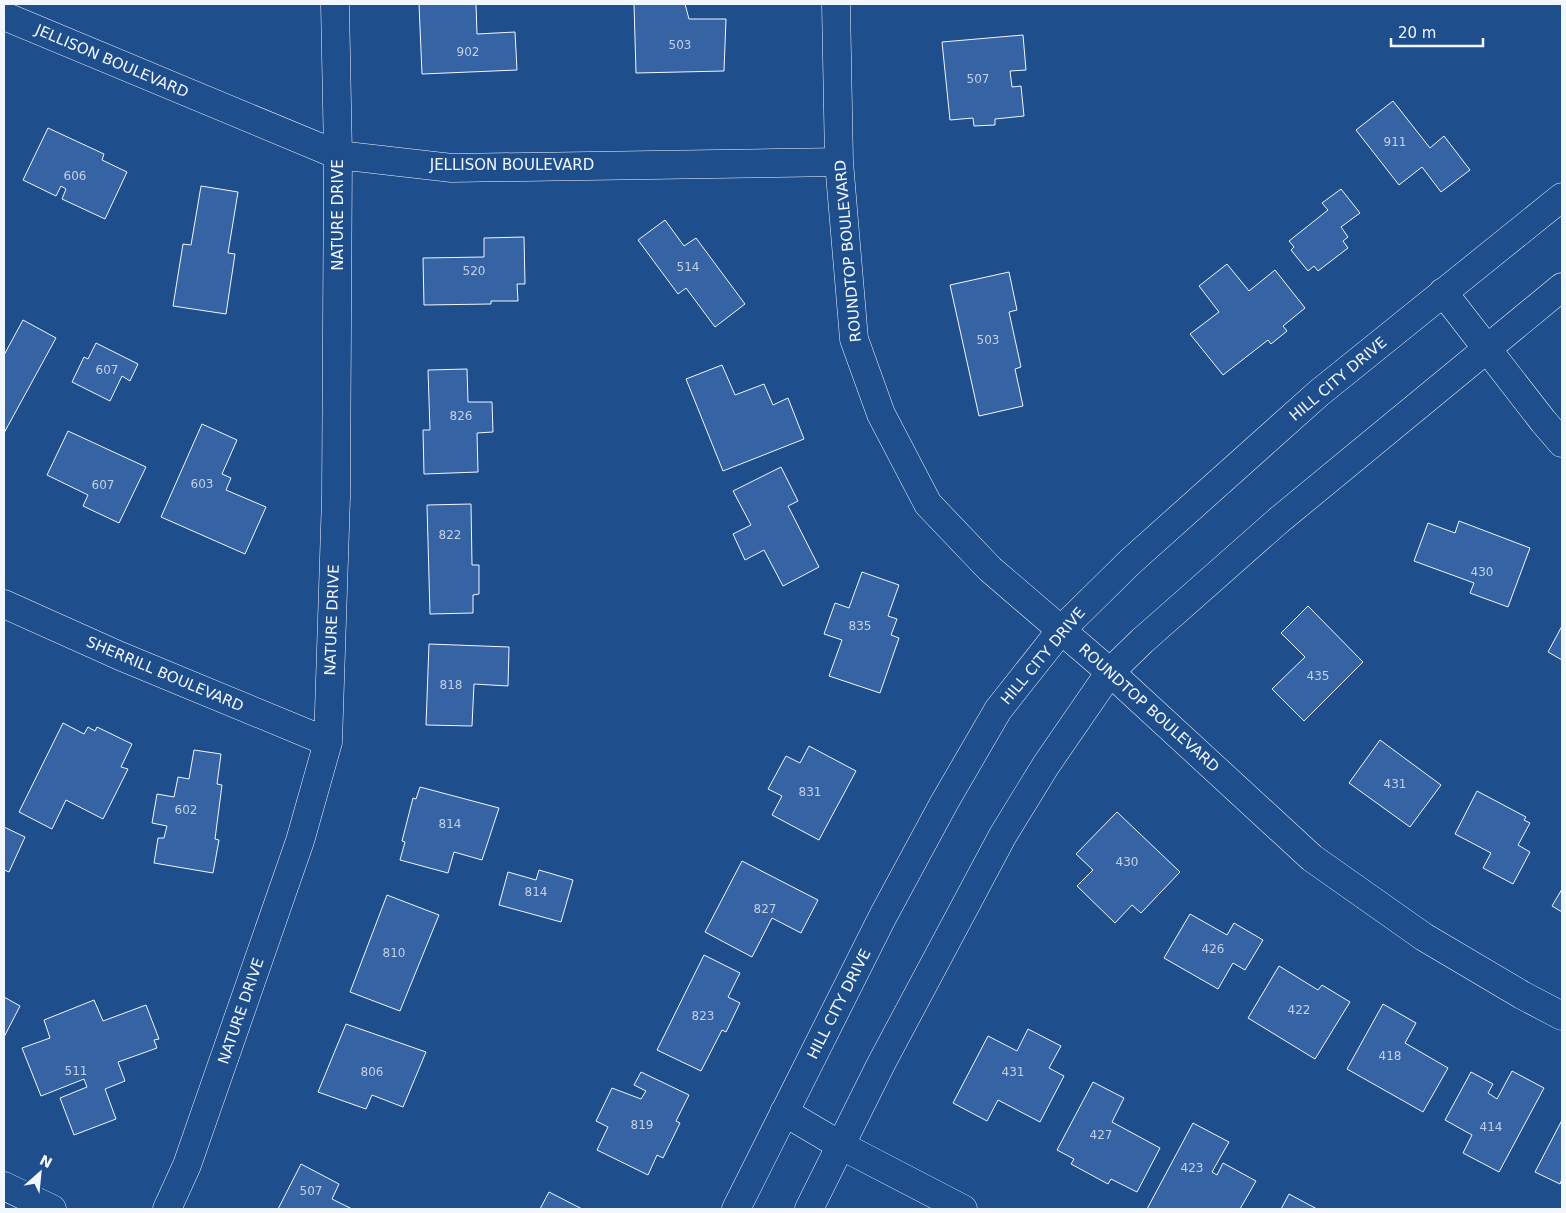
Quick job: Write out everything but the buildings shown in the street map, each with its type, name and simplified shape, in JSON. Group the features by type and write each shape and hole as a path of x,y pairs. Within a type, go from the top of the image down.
{"street":[{"name":"NATURE DRIVE","path":"167,1209 187,1165 297,850 328,742 336,497 338,155 335,4"},
{"name":"ROUNDTOP BOULEVARD","path":"836,4 839,162 854,339 881,414 928,504 990,569 1110,672 1312,858 1424,937 1522,995 1562,1016"},
{"name":"JELLISON BOULEVARD","path":"4,16 338,155 452,168 839,162"},
{"name":"HILL CITY DRIVE","path":"736,1209 884,916 949,794 998,710 1062,629 1130,562 1319,393 1562,197"},
{"path":"809,1209 886,1055 1003,835 1046,765 1110,672 1142,641 1279,520 1562,287"},
{"path":"1443,292 1562,443"},
{"name":"SHERRILL BOULEVARD","path":"4,604 120,656 328,742"},
{"path":"784,1112 840,1145 964,1209"},
{"path":"4,1186 52,1209"}]}
